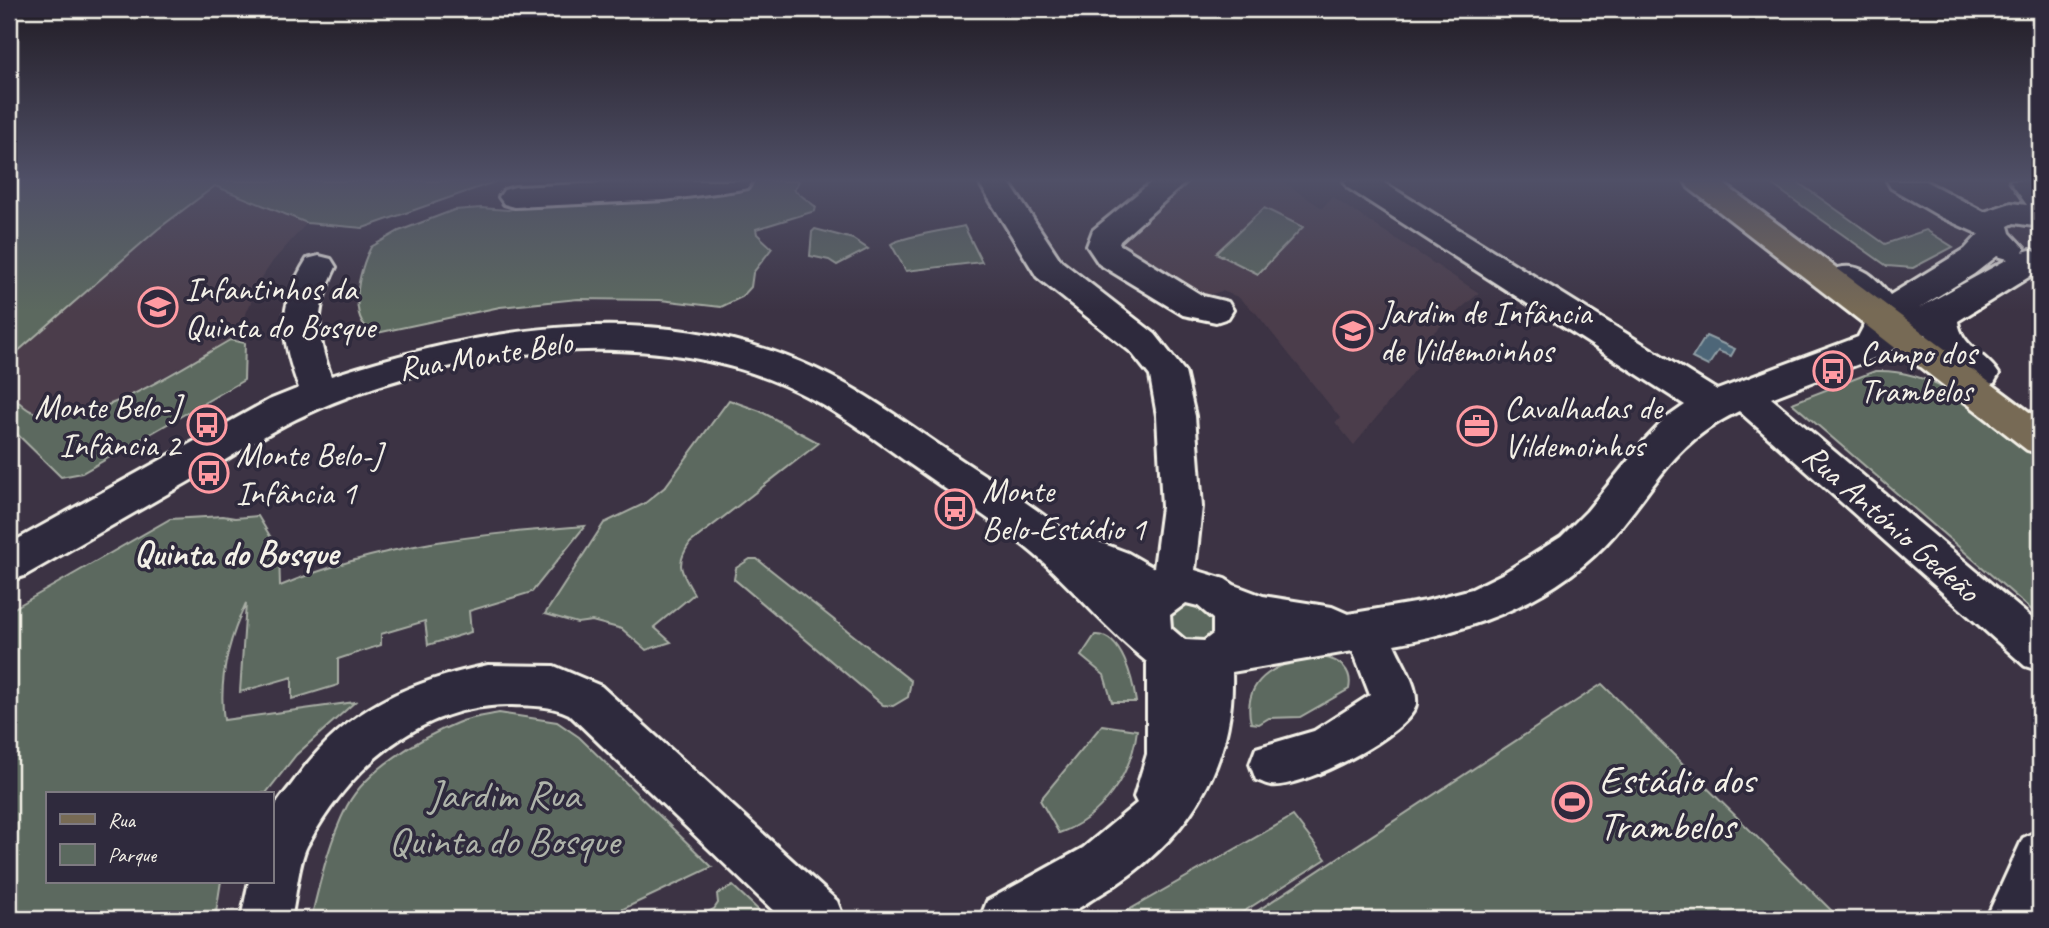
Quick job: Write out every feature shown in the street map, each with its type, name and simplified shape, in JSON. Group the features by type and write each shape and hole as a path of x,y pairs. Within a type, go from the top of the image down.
{"main road":[{"path":"1762,224 1842,280"},
{"path":"1775,224 1842,280"},
{"path":"1973,378 2040,418"},
{"path":"1973,378 2040,440"}],"street":[{"path":"1021,224 1049,268 1143,343 1167,372 1176,416 1182,506 1195,556 1237,623 1236,636 1189,653"},
{"path":"1119,224 1104,237 1103,246 1111,256 1195,307 1216,310"},
{"name":"Rua António Gedeão","path":"1432,224 1729,400 2040,652"},
{"path":"1990,224 1995,226 2002,245 2035,262"},
{"path":"1902,322 1979,256 1995,226"},
{"path":"1189,653 1426,620 1481,605 1517,587 1574,549 1601,522 1628,486 1678,429 1729,400 2035,262"},
{"path":"319,267 306,290 300,315 301,346 319,393"},
{"path":"1842,280 1913,290 1902,322"},
{"path":"1842,280 1860,300 1902,322 1928,359 1973,378"},
{"name":"Rua Monte Belo","path":"9,564 282,410 319,393 390,368 498,346 548,339 653,341 705,348 755,359 835,393 1041,536 1189,653"},
{"path":"1005,919 1111,858 1145,828 1184,786 1203,733 1212,685 1189,653 1148,623 1149,612 1167,591 1182,506"},
{"path":"9,553 79,523"},
{"name":"Rua Monte Belo","path":"1041,536 1113,565 1167,591"},
{"path":"1167,591 1186,585 1262,614 1321,625 1366,629"},
{"path":"1273,764 1325,750 1393,705 1392,691 1366,629"},
{"path":"266,919 283,840 325,777 363,737 411,707 447,694 488,685 515,684 554,686 585,700 819,919"},
{"path":"2011,919 2040,855"}],"shaded area":[{"name":"Infantinhos da Quinta do Bosque","path":"164,224 306,224 273,261 261,279 245,316 244,332 114,404 85,411 43,415 30,411 9,392 9,359"},
{"name":"Jardim de Infância de Vildemoinhos","path":"1136,224 1374,224 1479,293 1413,350 1425,358 1354,445 1335,422 1341,419 1256,313 1238,297 1222,291 1208,295 1198,294 1123,251 1118,243"}],"green space":[{"path":"9,224 164,224 158,229 9,359"},
{"path":"322,224 374,224 363,228"},
{"path":"417,224 771,224 756,229 757,234 772,248 753,273 751,287 742,297 721,307 660,300 578,299 500,307 377,333 367,328 358,308 362,268 371,247"},
{"path":"1247,224 1297,224 1303,227 1258,274 1216,253"},
{"path":"1828,224 1857,224 1885,244 1926,230 1953,247 1913,268 1887,266"},
{"path":"964,226 982,262 906,271 891,244 915,236"},
{"path":"815,229 853,239 868,249 837,265 829,260 810,256 812,232"},
{"path":"230,340 245,343 244,380 82,473 61,477 9,426 9,392 33,412 55,416 80,413 134,394"},
{"path":"1875,371 1899,372 1922,378 1943,388 1984,414 2040,459 2040,617 1792,403"},
{"path":"729,400 760,411 819,443 690,543 681,563 683,574 694,594 654,627 671,642 646,650 622,629 592,621 577,623 545,614 604,523 644,504 665,487"},
{"path":"258,516 279,551 280,586 318,571 393,550 505,533 585,526 532,592 469,611 471,632 428,645 425,621 381,634 381,645 338,659 338,685 292,699 292,677 240,692 246,603 226,660 224,720 355,702 296,755 267,792 46,792 46,883 221,883 215,919 9,919 9,611 170,519"},
{"path":"750,559 757,559 911,681 908,697 893,706 883,705 734,579 736,568"},
{"path":"1185,601 1214,612 1215,634 1205,641 1185,641 1170,628 1171,611"},
{"path":"1095,635 1104,636 1119,650 1129,671 1136,702 1112,702 1104,675 1081,656"},
{"path":"1322,657 1344,667 1349,676 1349,689 1300,717 1269,718 1259,724 1251,723 1249,707 1258,682 1279,667"},
{"name":"Estádio dos Trambelos","path":"1602,684 1840,919 1245,919"},
{"name":"Jardim Rua Quinta do Bosque","path":"499,713 557,722 579,737 712,867 602,919 311,919 335,833 347,806 367,780 411,746 442,729 462,721"},
{"path":"1102,725 1137,730 1129,763 1112,793 1101,806 1074,826 1059,833 1040,800"},
{"path":"1293,816 1326,859 1232,919 1113,919"},
{"path":"733,886 768,919 728,919 726,915 716,919 701,919 700,916 714,909 718,903 717,894"}],"water":[{"path":"1706,336 1735,349 1731,356 1718,351 1708,366 1692,358"}],"place":[{"name":"Infantinhos da Quinta do Bosque","path":"158,307"},
{"name":"Jardim de Infância de Vildemoinhos","path":"1353,331"},
{"name":"Campo dos Trambelos","path":"1833,371"},
{"name":"Monte Belo-J Infância 2","path":"207,425"},
{"name":"Cavalhadas de Vildemoinhos","path":"1477,426"},
{"name":"Monte Belo-J Infância 1","path":"209,473"},
{"name":"Monte Belo-Estádio 1","path":"955,509"},
{"name":"Estádio dos Trambelos","path":"1572,802"}],"district":[{"name":"Quinta do Bosque","path":"236,553"}]}
